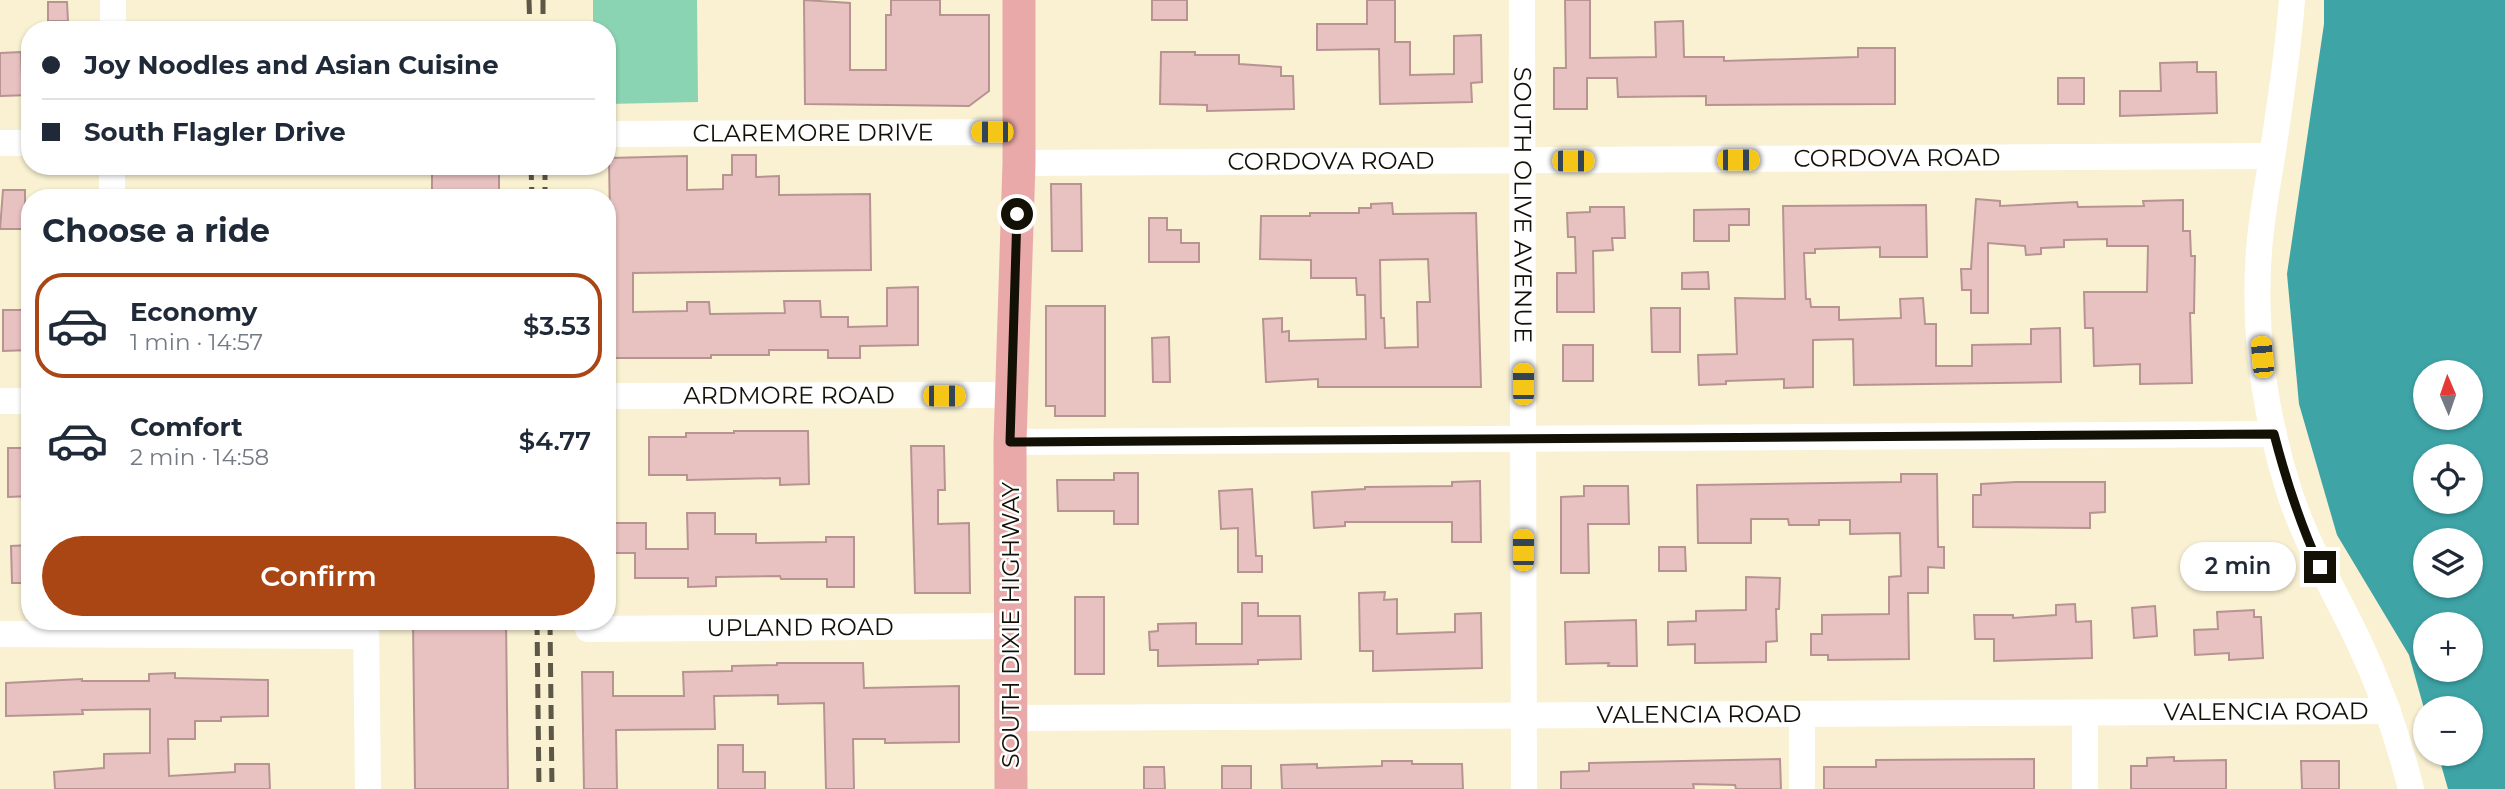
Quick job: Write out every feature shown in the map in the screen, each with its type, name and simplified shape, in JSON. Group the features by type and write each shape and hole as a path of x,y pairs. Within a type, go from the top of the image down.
{"main road":[{"name":"SOUTH DIXIE HIGHWAY","path":"1011,789 1010,442 1019,148 1019,0"}],"street":[{"path":"113,0 113,21"},
{"name":"SOUTH OLIVE AVENUE","path":"1522,0 1524,789"},
{"path":"2292,0 2288,51 2259,254 2258,316 2263,378 2274,434 2289,491 2303,530 2357,639 2388,711 2411,789"},
{"name":"CLAREMORE DRIVE","path":"616,134 1019,148"},
{"path":"0,143 21,143"},
{"name":"CORDOVA ROAD","path":"1019,148 1522,161 2272,156"},
{"name":"ARDMORE ROAD","path":"616,396 1012,395"},
{"path":"0,401 21,401"},
{"path":"1010,442 2274,434"},
{"name":"UPLAND ROAD","path":"616,629 1012,626"},
{"path":"0,634 313,635 320,630"},
{"path":"362,630 368,789"},
{"name":"VALENCIA ROAD","path":"1011,718 2388,711"},
{"path":"2085,713 2085,789"},
{"path":"1802,715 1802,789"}],"green space":[{"path":"593,0 697,0 698,102 616,104 616,21 593,21"}],"water":[{"path":"2324,0 2505,0 2505,789 2448,789 2441,766 2483,766 2483,696 2421,696 2417,682 2483,682 2483,612 2413,612 2413,669 2409,655 2337,535 2299,404 2287,274 2324,24"}],"building":[{"path":"804,0 850,3 850,70 886,70 886,15 891,15 891,0 940,0 940,15 989,15 989,91 969,106 805,104"},
{"path":"1152,0 1187,0 1187,20 1152,20"},
{"path":"1367,0 1395,0 1395,42 1410,42 1410,75 1454,74 1454,36 1481,35 1482,82 1471,83 1472,102 1380,104 1379,49 1317,50 1317,24 1367,24"},
{"path":"1565,0 1590,0 1590,58 1656,57 1655,22 1683,21 1684,57 1724,57 1724,61 1858,57 1858,48 1895,48 1895,104 1706,105 1706,96 1618,97 1617,78 1587,78 1587,109 1554,109 1554,68 1566,68"},
{"path":"48,2 67,2 68,21 48,21"},
{"path":"21,52 21,95 0,96 0,53"},
{"path":"1161,52 1239,55 1239,64 1281,67 1281,76 1293,76 1294,109 1207,111 1207,105 1160,104"},
{"path":"2197,62 2197,72 2216,72 2217,113 2120,116 2120,91 2161,91 2160,63"},
{"path":"2058,78 2084,78 2084,104 2058,104"},
{"path":"732,155 756,155 756,177 779,176 779,195 870,194 871,270 633,273 633,312 687,311 687,302 709,302 710,314 785,313 784,301 820,301 821,317 848,317 848,327 887,326 887,288 918,287 918,345 860,346 860,358 828,358 828,350 769,350 769,355 616,358 616,189 609,189 609,175 616,175 616,158 687,156 687,190 723,189 723,175 732,175"},
{"path":"432,175 499,175 499,189 432,189"},
{"path":"1051,184 1081,184 1082,251 1052,251"},
{"path":"3,190 21,190 21,229 0,229"},
{"path":"1976,199 2000,201 2000,206 2077,202 2078,207 2144,206 2143,201 2183,200 2183,231 2190,231 2191,256 2195,256 2194,313 2190,313 2192,383 2140,384 2140,364 2094,366 2093,328 2085,328 2084,292 2147,292 2148,246 2107,246 2107,239 2064,240 2064,247 2041,248 2041,254 2026,255 2025,246 1988,243 1988,313 1971,313 1971,290 1962,290 1961,269 1971,269"},
{"path":"1392,203 1393,214 1476,213 1481,387 1318,387 1318,379 1266,382 1263,319 1282,318 1282,332 1289,331 1289,341 1366,339 1365,295 1357,295 1356,278 1311,278 1311,260 1260,259 1261,216 1359,213 1359,208 1371,208 1371,204","holes":["1428,259 1430,302 1417,302 1418,347 1385,348 1384,318 1381,318 1380,260"]},
{"path":"1926,205 1927,257 1880,257 1880,247 1815,249 1815,253 1804,253 1806,299 1810,299 1811,307 1839,307 1839,320 1901,318 1900,299 1923,298 1925,324 1936,324 1936,366 1972,366 1972,345 2031,344 2031,329 2060,328 2061,382 1854,385 1853,339 1813,340 1813,387 1784,388 1784,379 1699,385 1698,355 1737,354 1735,298 1785,299 1783,206"},
{"path":"1590,207 1624,207 1625,238 1612,238 1613,250 1593,251 1594,312 1557,312 1557,273 1576,273 1575,237 1568,237 1567,213 1590,212"},
{"path":"1749,209 1749,225 1729,225 1729,241 1694,241 1694,210"},
{"path":"1149,218 1167,218 1167,230 1181,230 1181,243 1199,243 1199,262 1149,262"},
{"path":"1708,272 1709,289 1682,289 1682,273"},
{"path":"1046,306 1105,306 1105,416 1055,416 1055,406 1046,406"},
{"path":"1651,308 1680,308 1680,352 1652,352"},
{"path":"3,310 21,310 21,350 3,351"},
{"path":"1169,337 1170,382 1153,382 1152,338"},
{"path":"1563,345 1593,345 1593,381 1563,381"},
{"path":"808,431 809,484 780,485 780,478 687,480 687,475 649,475 649,437 686,437 686,433"},
{"path":"911,446 944,446 945,490 938,490 938,524 969,523 970,593 915,593"},
{"path":"8,448 21,448 21,496 8,497"},
{"path":"1114,473 1138,473 1138,524 1114,524 1114,511 1058,511 1057,480 1114,480"},
{"path":"1901,474 1937,474 1938,547 1944,547 1944,568 1928,567 1928,593 1908,593 1909,659 1828,660 1828,655 1811,655 1811,634 1822,634 1822,615 1889,614 1889,577 1901,576 1900,533 1850,534 1850,520 1819,520 1819,525 1789,525 1788,519 1751,519 1751,543 1698,543 1697,485 1901,482"},
{"path":"1480,481 1481,542 1452,542 1452,522 1345,522 1345,526 1314,528 1312,492 1365,487 1452,486 1452,482"},
{"path":"2105,482 2105,512 2090,513 2090,528 1973,527 1973,495 1981,495 1981,484"},
{"path":"1584,486 1628,486 1629,524 1588,524 1589,573 1561,573 1561,497 1584,496"},
{"path":"1252,489 1256,556 1262,556 1262,572 1238,572 1238,528 1221,529 1219,491"},
{"path":"687,513 715,513 715,534 756,534 756,543 826,542 826,537 854,537 854,587 827,587 827,579 781,579 780,576 716,577 716,586 688,587 688,578 635,578 635,553 616,553 616,523 646,523 646,549 688,549"},
{"path":"21,545 21,583 12,583 11,546"},
{"path":"1659,547 1685,547 1686,571 1659,571"},
{"path":"1746,577 1780,578 1779,609 1776,609 1777,641 1766,642 1766,662 1695,663 1695,644 1668,645 1668,622 1696,621 1696,611 1746,610"},
{"path":"1385,592 1384,600 1397,599 1397,634 1455,632 1455,614 1481,613 1482,668 1373,671 1373,651 1360,651 1359,593"},
{"path":"1075,597 1104,597 1104,674 1075,674"},
{"path":"1242,603 1258,603 1258,616 1300,616 1301,659 1258,660 1258,664 1158,666 1158,650 1150,650 1149,632 1158,631 1158,624 1196,623 1196,644 1242,644"},
{"path":"2075,604 2076,622 2091,621 2092,658 1994,661 1994,639 1975,639 1974,615 2013,615 2013,618 2056,615 2056,605"},
{"path":"2155,606 2157,636 2134,638 2132,608"},
{"path":"2254,610 2254,617 2261,617 2263,658 2229,660 2229,653 2195,655 2194,630 2218,629 2217,612"},
{"path":"1636,620 1637,666 1608,666 1609,663 1566,664 1565,622"},
{"path":"413,630 506,630 508,789 415,789"},
{"path":"863,663 864,688 959,686 959,742 885,743 885,739 853,739 854,789 826,789 824,703 778,704 778,695 714,696 715,729 616,730 617,789 584,789 582,672 613,672 613,696 684,696 683,672 732,671 732,666"},
{"path":"175,673 175,678 268,680 268,716 221,717 221,721 195,721 195,739 168,739 169,776 235,772 235,764 269,764 270,789 55,789 54,772 104,768 104,754 150,753 150,709 82,710 83,714 6,716 6,683 82,679 149,681 149,674"},
{"path":"718,745 743,745 743,772 765,772 765,789 718,789"},
{"path":"2174,757 2174,761 2226,760 2226,789 2131,789 2131,766 2147,766 2147,758"},
{"path":"1780,759 1781,789 1736,789 1735,785 1693,784 1694,789 1561,789 1561,772 1589,771 1589,763"},
{"path":"2034,759 2034,789 1824,789 1824,767 1876,767 1876,760"},
{"path":"1382,761 1462,764 1463,789 1282,789 1281,765 1317,764 1317,768 1382,766"},
{"path":"2301,761 2339,761 2339,789 2302,789"},
{"path":"1222,766 1251,766 1251,789 1222,789"},
{"path":"1144,767 1164,767 1165,789 1144,789"}],"railway":[{"path":"529,0 530,21"},
{"path":"543,0 543,21"},
{"path":"531,175 532,189"},
{"path":"545,175 545,189"},
{"path":"537,630 539,789"},
{"path":"550,630 552,789"}],"route":[{"path":"1017,214 1010,442 2274,434 2289,491 2320,567"}]}
